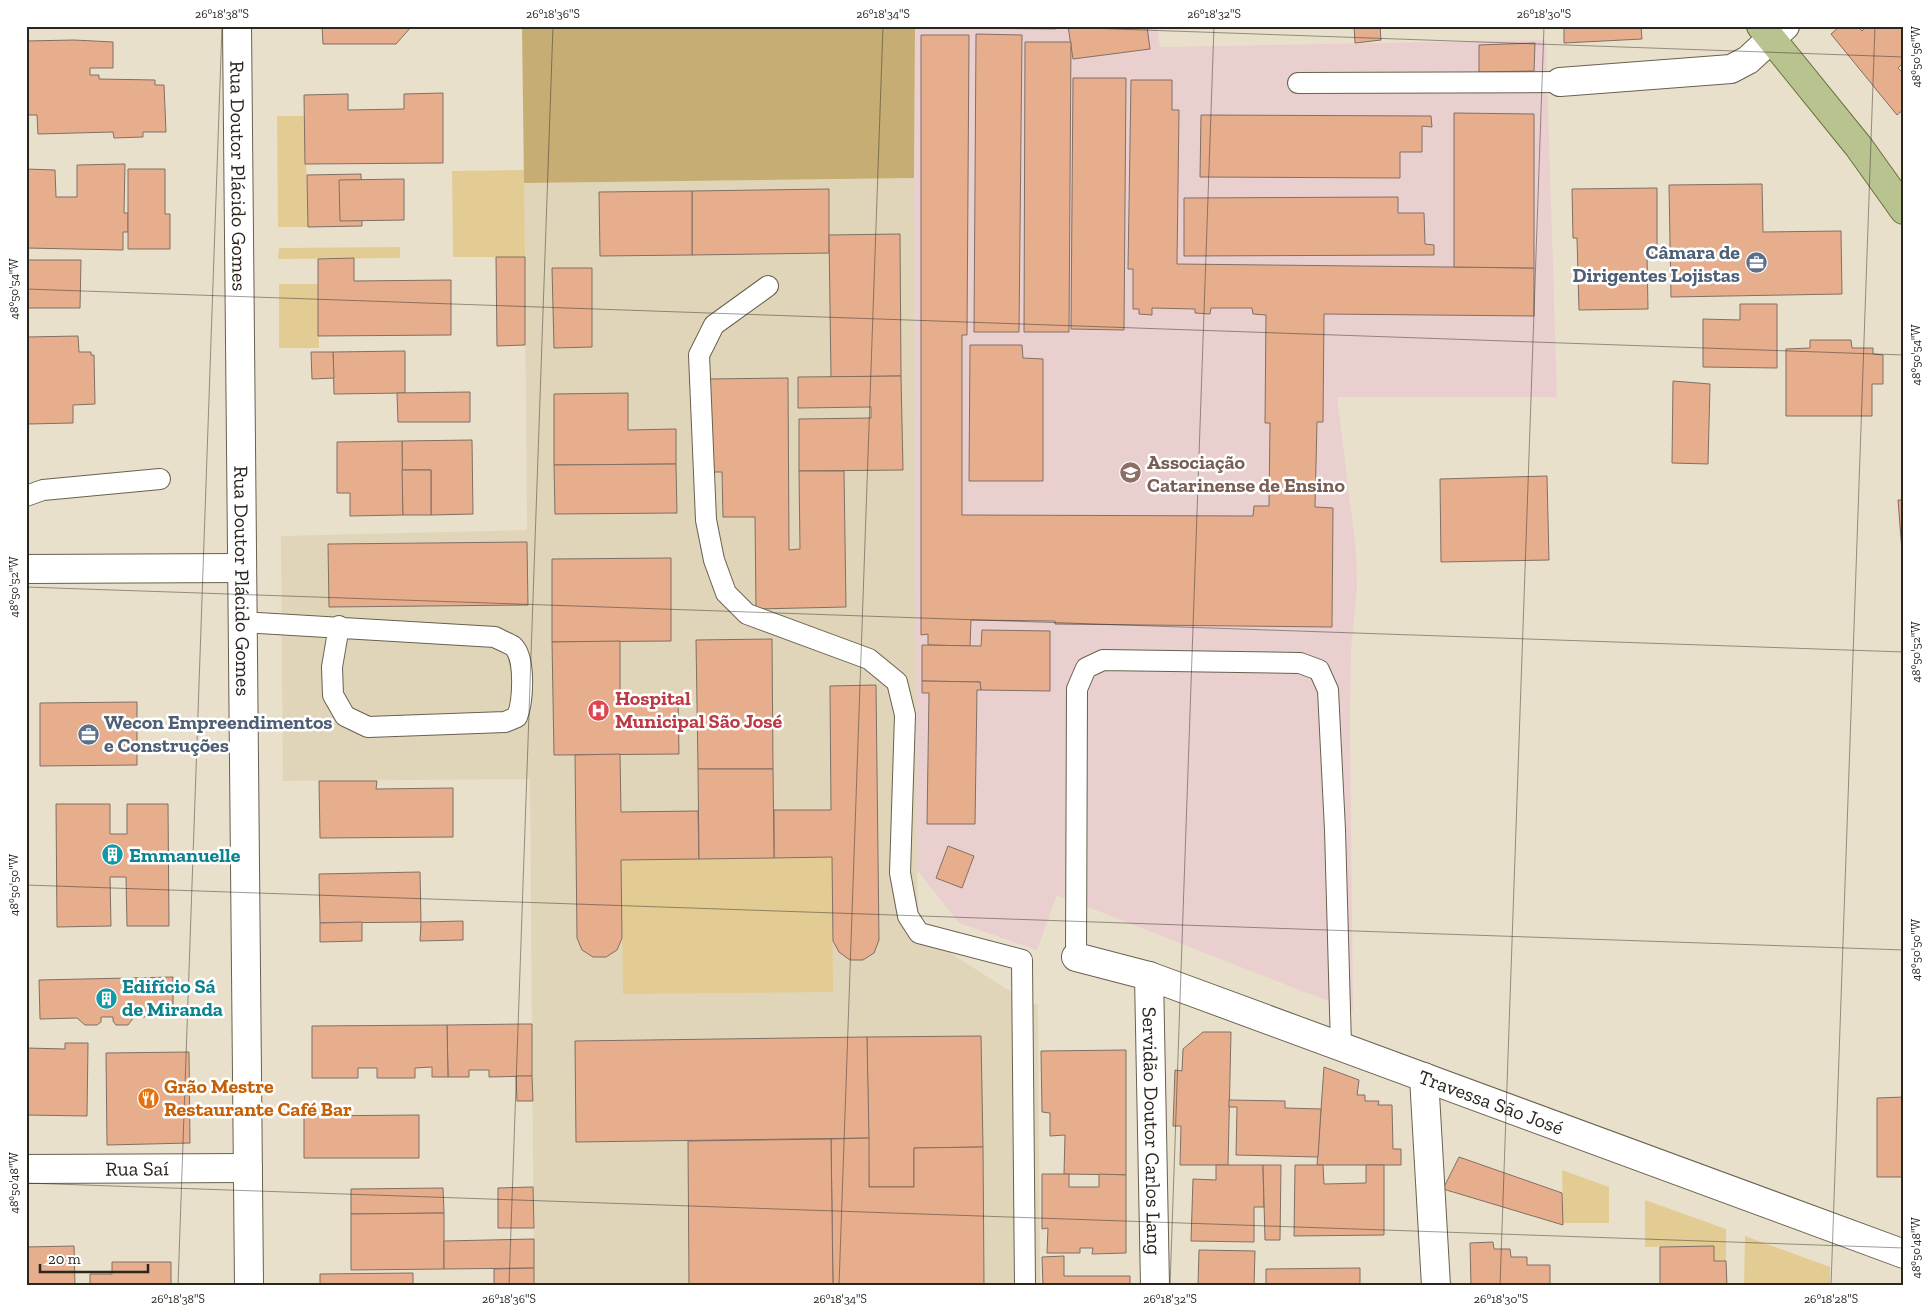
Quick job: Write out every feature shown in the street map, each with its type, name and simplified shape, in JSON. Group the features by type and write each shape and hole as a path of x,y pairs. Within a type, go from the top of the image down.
{"main road":[{"path":"1772,30 1904,210"}],"street":[{"name":"Rua Doutor Plácido Gomes","path":"237,26 249,1286"},
{"path":"1560,82 1731,69 1748,60 1772,30"},
{"path":"26,569 242,568"},
{"name":"Travessa São José","path":"1076,957 1149,976 1904,1254"},
{"name":"Servidão Doutor Carlos Lang","path":"1149,976 1155,1286"},
{"path":"1424,1077 1436,1286"},
{"name":"Rua Saí","path":"26,1169 248,1168"}],"lane":[{"path":"1298,83 1560,82"},
{"path":"768,286 714,324 698,355 706,510 714,560 726,593 747,614 869,659 896,682 905,715 900,873 908,916 919,933 1022,960 1025,1286"},
{"path":"26,496 43,490 160,479"},
{"path":"242,622 339,626 495,638 513,647 521,660 522,705 517,716 505,722 368,727 345,716 333,695 332,667 339,626"},
{"path":"1076,957 1077,689 1086,668 1103,660 1300,663 1319,670 1328,690 1336,839 1341,1046"}],"shaded area":[{"path":"522,26 1055,26 1056,30 915,27 914,178 524,183"},
{"name":"Associação Catarinense de Ensino","path":"1055,26 1157,26 1160,47 1546,40 1557,397 1337,397 1356,550 1357,587 1351,651 1350,721 1353,1011 1057,895 1037,950 959,923 917,870 915,27 1055,30"},
{"path":"277,116 305,116 308,227 278,227"},
{"path":"524,170 525,257 453,257 452,171"},
{"name":"Hospital Municipal São José","path":"914,178 917,870 919,933 1024,1000 1038,1005 1040,1286 534,1286 530,779 283,781 281,536 527,530 524,183"},
{"path":"400,247 400,258 278,259 279,248"},
{"path":"279,284 318,284 319,348 279,348"},
{"path":"832,857 833,992 623,994 621,860"},
{"path":"1562,1170 1609,1187 1609,1223 1563,1223"},
{"path":"1645,1200 1726,1229 1726,1261 1714,1261 1714,1246 1645,1247"},
{"path":"1745,1236 1830,1267 1830,1286 1744,1286"}],"building":[{"path":"322,26 412,26 396,44 323,44"},
{"path":"1068,26 1147,26 1150,49 1073,59"},
{"path":"1354,26 1380,26 1381,40 1355,43"},
{"path":"1564,26 1641,26 1642,39 1564,43"},
{"path":"1840,26 1858,26 1862,31 1867,26 1904,26 1904,62 1898,68 1904,74 1904,109 1897,115 1831,34"},
{"path":"976,34 1022,35 1019,332 974,332"},
{"path":"921,35 969,35 967,335 962,335 962,515 1253,516 1254,506 1269,506 1270,423 1265,423 1266,315 1253,314 1252,308 1211,308 1210,314 1195,313 1195,309 1152,308 1152,315 1139,314 1139,309 1133,309 1133,269 1128,269 1131,80 1172,80 1172,110 1179,110 1177,264 1534,268 1534,316 1324,314 1323,422 1317,422 1315,507 1333,508 1332,627 1055,624 1055,621 971,620 970,646 928,645 928,634 921,635"},
{"path":"74,40 113,42 113,68 90,68 90,75 99,75 99,79 155,80 155,85 164,85 166,132 143,132 143,137 114,138 113,132 38,134 37,115 26,115 26,41"},
{"path":"1025,42 1071,42 1069,332 1024,332"},
{"path":"1535,43 1534,71 1479,72 1479,45"},
{"path":"1073,78 1126,78 1124,330 1071,329"},
{"path":"443,93 443,163 305,164 304,95 348,94 348,110 404,109 404,94"},
{"path":"1454,113 1534,114 1534,268 1454,267"},
{"path":"1201,115 1431,116 1432,127 1422,126 1422,152 1400,152 1400,178 1200,177"},
{"path":"125,164 124,213 128,213 128,232 123,232 123,250 26,248 26,169 55,170 56,197 77,197 77,165"},
{"path":"128,169 165,169 165,214 170,214 170,249 128,249"},
{"path":"361,174 362,226 308,227 307,175"},
{"path":"404,179 404,220 340,221 339,180"},
{"name":"Câmara de Dirigentes Lojistas","path":"1762,184 1763,232 1841,231 1842,294 1671,297 1669,185"},
{"path":"1657,188 1657,253 1647,254 1648,309 1579,310 1577,238 1573,238 1572,189"},
{"path":"829,189 829,253 692,255 692,191"},
{"path":"692,191 692,255 600,256 599,192"},
{"path":"1398,197 1398,213 1424,213 1425,244 1434,245 1434,255 1184,256 1184,198"},
{"path":"900,234 901,376 831,377 829,235"},
{"path":"496,257 525,257 525,345 497,346"},
{"path":"354,258 354,281 451,280 451,335 318,336 318,259"},
{"path":"26,260 81,260 80,308 26,308"},
{"path":"552,268 592,268 592,347 554,348"},
{"path":"1740,304 1777,304 1777,368 1703,367 1703,319 1740,320"},
{"path":"78,336 79,352 91,352 91,355 94,355 95,404 73,405 73,423 28,424 27,337"},
{"path":"1810,340 1851,340 1852,348 1873,348 1873,354 1883,355 1883,384 1872,384 1872,416 1786,416 1786,349 1810,348"},
{"path":"970,345 1022,345 1023,358 1043,359 1043,481 969,481"},
{"path":"405,351 405,393 334,394 333,352"},
{"path":"311,352 333,352 334,378 312,379"},
{"path":"901,376 903,470 799,471 799,419 871,418 871,407 798,408 798,377"},
{"path":"788,378 789,550 800,549 799,471 844,471 846,607 756,609 755,517 723,517 722,472 709,472 708,379"},
{"path":"1673,381 1710,384 1708,464 1672,463"},
{"path":"470,392 470,422 398,422 397,393"},
{"path":"628,393 628,430 676,429 676,464 554,465 554,394"},
{"path":"472,440 473,514 431,515 431,470 402,470 402,441"},
{"path":"402,441 403,515 350,516 350,493 337,493 337,442"},
{"path":"676,464 677,513 555,514 554,465"},
{"path":"402,470 431,470 431,515 403,515"},
{"path":"1547,476 1549,560 1441,562 1440,479"},
{"path":"1898,500 1904,500 1904,551 1902,551"},
{"path":"527,542 528,605 329,607 328,544"},
{"path":"671,558 671,641 552,642 552,559"},
{"path":"982,630 1050,631 1050,691 981,690 980,682 922,681 922,645 981,646"},
{"path":"772,639 773,769 698,769 696,640"},
{"path":"620,641 620,698 678,697 679,754 554,755 552,642"},
{"path":"922,681 980,682 981,690 977,690 975,824 927,824 929,693 922,693"},
{"path":"876,685 879,940 874,953 863,960 850,960 839,952 833,941 832,857 774,858 774,810 831,810 830,686"},
{"name":"Wecon Empreendimentos e Construções","path":"137,702 137,765 40,766 40,703"},
{"path":"620,754 621,812 698,811 699,859 621,860 622,938 617,950 606,957 593,957 582,950 577,938 575,755"},
{"path":"698,769 773,769 774,858 699,859"},
{"path":"319,781 377,781 376,789 453,788 453,837 320,838"},
{"name":"Emmanuelle","path":"56,804 110,804 110,834 127,834 127,804 168,804 169,926 127,926 126,877 110,877 111,926 57,927"},
{"path":"948,846 974,856 962,888 936,878"},
{"path":"420,872 421,922 320,923 319,874"},
{"path":"463,921 463,940 420,941 421,922"},
{"path":"362,922 362,941 320,942 320,923"},
{"name":"Edifício Sá de Miranda","path":"173,977 173,1017 134,1017 128,1025 116,1025 113,1017 101,1017 101,1022 97,1025 85,1025 77,1018 40,1019 39,980"},
{"path":"532,1024 532,1076 489,1077 489,1070 469,1070 469,1077 448,1077 447,1025"},
{"path":"447,1025 448,1077 432,1077 432,1067 415,1068 415,1078 377,1078 377,1068 358,1068 358,1078 312,1078 312,1026"},
{"path":"1203,1032 1231,1032 1228,1165 1180,1165 1181,1126 1173,1126 1175,1070 1182,1071 1183,1049"},
{"path":"981,1036 983,1147 914,1148 914,1187 869,1187 867,1037"},
{"path":"867,1037 869,1138 576,1142 575,1041"},
{"path":"65,1043 88,1043 87,1116 26,1115 26,1048 65,1049"},
{"path":"1126,1050 1126,1175 1064,1174 1065,1135 1050,1136 1050,1113 1042,1112 1041,1051"},
{"name":"Grão Mestre Restaurante Café Bar","path":"189,1052 190,1143 107,1145 106,1053"},
{"path":"1324,1067 1359,1080 1357,1095 1365,1095 1365,1101 1379,1101 1378,1105 1392,1105 1393,1149 1401,1149 1401,1165 1317,1165"},
{"path":"516,1076 532,1076 533,1101 517,1101"},
{"path":"1904,1097 1904,1177 1877,1177 1877,1098"},
{"path":"1229,1100 1285,1101 1285,1108 1321,1109 1318,1157 1236,1155 1237,1107 1229,1107"},
{"path":"419,1115 419,1158 304,1158 304,1116"},
{"path":"869,1138 869,1187 914,1187 914,1148 983,1147 984,1286 833,1286 831,1139"},
{"path":"831,1139 833,1286 689,1286 688,1141"},
{"path":"1459,1157 1562,1193 1563,1225 1443,1189"},
{"path":"1216,1165 1263,1165 1264,1207 1254,1207 1254,1242 1191,1241 1193,1179 1216,1180"},
{"path":"1263,1165 1281,1165 1280,1240 1265,1240"},
{"path":"1295,1165 1323,1165 1324,1184 1366,1183 1366,1165 1384,1165 1384,1235 1294,1236"},
{"path":"1042,1174 1069,1174 1069,1187 1099,1187 1099,1174 1126,1175 1126,1253 1092,1254 1093,1248 1080,1248 1080,1253 1047,1253 1048,1228 1042,1229"},
{"path":"533,1187 534,1228 498,1228 498,1188"},
{"path":"443,1188 444,1213 351,1214 351,1189"},
{"path":"444,1213 444,1269 351,1270 351,1214"},
{"path":"534,1239 534,1268 444,1269 444,1241"},
{"path":"1493,1242 1494,1249 1510,1249 1511,1257 1527,1257 1527,1265 1550,1265 1550,1286 1471,1286 1470,1243"},
{"path":"74,1246 75,1286 26,1286 26,1247"},
{"path":"1714,1246 1714,1261 1726,1261 1727,1286 1660,1286 1660,1247"},
{"path":"1199,1250 1255,1251 1254,1286 1198,1286"},
{"path":"1064,1256 1064,1276 1130,1276 1130,1286 1043,1286 1042,1257"},
{"path":"112,1262 171,1262 171,1286 90,1286 90,1274 112,1274"},
{"path":"534,1268 534,1286 494,1286 494,1269"},
{"path":"1360,1268 1360,1286 1266,1286 1266,1269"},
{"path":"413,1273 413,1286 320,1286 320,1274"}],"place":[{"name":"Câmara de Dirigentes Lojistas","path":"1756,263"},
{"name":"Associação Catarinense de Ensino","path":"1131,473"},
{"name":"Hospital Municipal São José","path":"599,710"},
{"name":"Wecon Empreendimentos e Construções","path":"88,734"},
{"name":"Emmanuelle","path":"113,855"},
{"name":"Edifício Sá de Miranda","path":"106,998"},
{"name":"Grão Mestre Restaurante Café Bar","path":"148,1098"}]}
